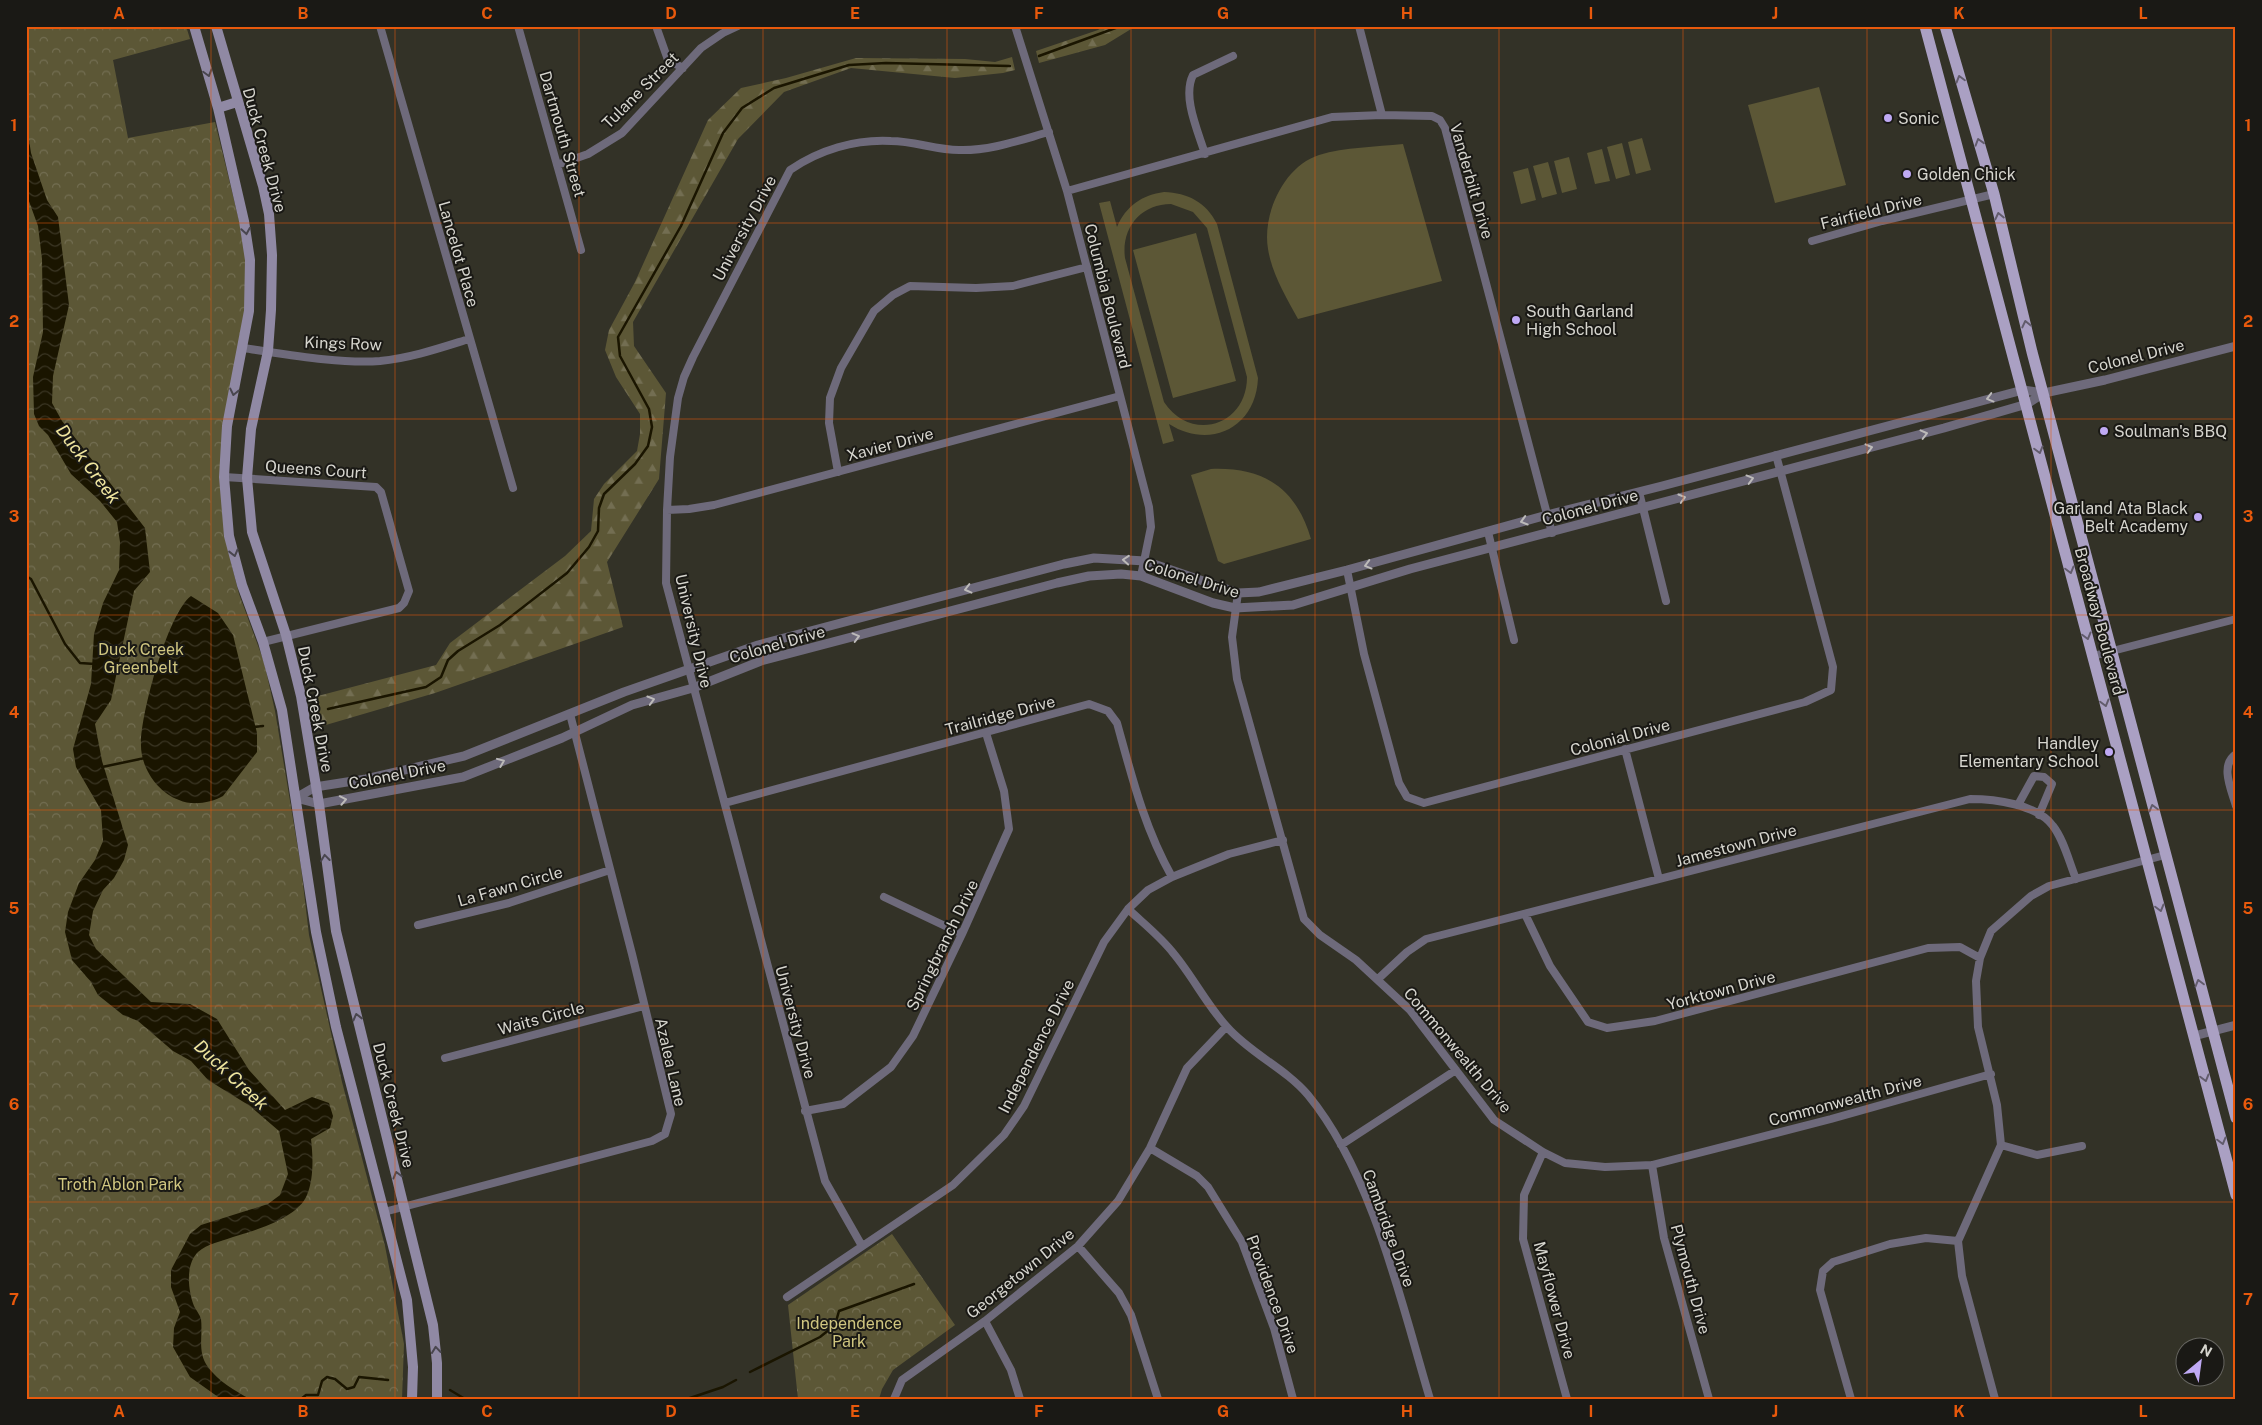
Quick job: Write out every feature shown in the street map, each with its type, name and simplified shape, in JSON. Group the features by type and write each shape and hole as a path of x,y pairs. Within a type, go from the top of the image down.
{"main road":[{"name":"Duck Creek Drive","path":"194,26 218,108 244,221 250,260 249,311 227,426 224,477 229,536 242,585 263,642 282,710 316,932 332,1008 407,1300 413,1367 412,1399"},
{"name":"Duck Creek Drive","path":"216,26 263,186 269,214 272,255 268,351 251,429 247,478 252,532 286,635 301,696 319,804 336,931 434,1325 437,1399"},
{"name":"Broadway Boulevard","path":"1925,26 2194,1036 2231,1160 2236,1194"},
{"name":"Broadway Boulevard","path":"1945,26 1994,194 2077,520 2236,1118"},
{"path":"1934,59 1953,55"},
{"path":"218,108 237,102"},
{"path":"1994,282 2014,277"},
{"path":"2058,524 2077,520"}],"street":[{"name":"Lancelot Place","path":"380,26 513,488"},
{"name":"Dartmouth Street","path":"518,26 581,250"},
{"path":"656,26 668,60 683,68"},
{"name":"Tulane Street","path":"557,165 588,154 622,133 701,48 723,33 738,26"},
{"name":"Columbia Boulevard","path":"1015,26 1067,191 1150,507 1151,527 1141,576"},
{"path":"1359,26 1382,115"},
{"path":"1204,154 1190,100 1188,84 1193,74 1234,56"},
{"name":"Vanderbilt Drive","path":"1067,191 1332,118 1382,115 1432,116 1440,120 1445,128 1552,533"},
{"name":"University Drive","path":"862,1246 825,1181 666,583 666,510 677,408 684,378 693,357 790,170 804,160 836,147 892,141 958,150 983,150 1049,132"},
{"name":"Fairfield Drive","path":"1812,240 1994,194"},
{"path":"838,472 829,423 830,398 841,368 874,311 893,294 910,286 976,288 1013,286 1087,267"},
{"name":"Kings Row","path":"243,348 350,360 380,361 415,356 469,339"},
{"name":"Colonel Drive","path":"296,798 316,787 433,765 464,756 688,669 797,633 1064,564 1094,558 1145,561 1238,593 1258,592 2023,390 2044,393 2105,380 2236,346"},
{"name":"Colonel Drive","path":"296,798 319,804 463,777 575,732 632,705 693,688 762,661 1057,583 1089,576 1121,574 1141,576 1213,603 1235,608 1292,605 1351,589 1410,569 1643,509 2027,404 2044,393"},
{"name":"Xavier Drive","path":"666,510 714,505 1120,396"},
{"name":"Colonial Drive","path":"1347,570 1372,681 1399,783 1408,797 1424,803 1804,702 1831,690 1833,681 1831,659 1776,455"},
{"name":"Queens Court","path":"224,477 376,487 381,492 409,591 400,608 263,642"},
{"path":"1639,492 1666,601"},
{"path":"1488,532 1514,640"},
{"name":"Commonwealth Drive","path":"1238,593 1232,637 1237,679 1304,919 1320,935 1356,960 1410,1010 1494,1120 1543,1152 1565,1163 1605,1167 1652,1165 1831,1119 1991,1074"},
{"path":"2093,656 2236,619"},
{"name":"Trailridge Drive","path":"725,803 1089,704 1108,711 1117,723 1144,818 1155,848 1172,877"},
{"name":"Azalea Lane","path":"384,1212 652,1141 665,1134 671,1114 570,714"},
{"name":"Springbranch Drive","path":"805,1111 843,1104 891,1067 913,1036 962,934 1009,829 1004,791 986,733"},
{"path":"1625,749 1659,879"},
{"path":"2236,754 2230,758 2227,765 2236,806"},
{"path":"2018,805 2034,776 2044,777 2052,784 2039,815"},
{"name":"Jamestown Drive","path":"1378,979 1407,952 1426,939 1970,799 1996,799 2018,805 2039,815 2052,825 2076,879"},
{"name":"Independence Drive","path":"787,1297 953,1185 1004,1135 1024,1106 1104,942 1128,909 1148,890 1172,877 1229,854 1283,840"},
{"path":"1995,1399 1962,1276 1958,1241 2001,1145 1998,1105 1978,1026 1976,981 1980,958 1991,931 2031,896 2050,886 2166,855"},
{"name":"La Fawn Circle","path":"418,925 509,902 610,870"},
{"path":"884,897 962,934"},
{"name":"Cambridge Drive","path":"1128,909 1174,953 1226,1027 1244,1044 1287,1075 1307,1094 1341,1144 1372,1212 1430,1399"},
{"name":"Yorktown Drive","path":"1525,914 1550,966 1588,1022 1607,1028 1654,1021 1928,948 1960,947 1980,958"},
{"name":"Waits Circle","path":"445,1058 644,1006"},
{"path":"2194,1036 2236,1024"},
{"name":"Georgetown Drive","path":"894,1399 902,1380 986,1321 1078,1246 1118,1201 1150,1148 1187,1068 1226,1027"},
{"path":"1341,1144 1456,1070"},
{"path":"2001,1145 2037,1155 2082,1146"},
{"name":"Providence Drive","path":"1150,1148 1198,1176 1208,1186 1242,1242 1274,1328 1293,1399"},
{"name":"Mayflower Drive","path":"1543,1152 1524,1195 1523,1240 1567,1399"},
{"name":"Plymouth Drive","path":"1652,1165 1664,1238 1709,1399"},
{"path":"1851,1399 1820,1290 1823,1271 1833,1262 1890,1244 1926,1238 1958,1241"},
{"path":"1078,1246 1119,1292 1131,1315 1158,1399"},
{"path":"986,1321 1011,1370 1020,1399"}],"green space":[{"name":"Duck Creek Greenbelt","path":"26,26 186,26 190,39 113,60 128,138 215,122 245,245 246,309 224,424 231,562 239,594 264,662 275,711 301,867 309,935 342,1082 385,1246 404,1344 402,1399 26,1399"},
{"path":"1104,26 1136,26 1105,45 1039,63 1036,51 1098,30"},
{"path":"1012,57 1015,70 955,78 851,68 784,92 738,139 633,322 634,346 666,393 659,479 607,562 623,627 435,693 319,727 314,697 436,665 450,643 565,556 591,531 594,499 604,484 637,451 640,434 640,414 616,377 605,350 609,330 635,282 708,120 741,88 786,78 856,58 965,59 995,62"},
{"path":"1819,87 1846,185 1775,203 1748,105"},
{"path":"1642,138 1651,170 1636,174 1628,142"},
{"path":"1622,143 1630,175 1616,179 1607,147"},
{"path":"1403,144 1442,281 1298,319 1276,276 1268,249 1269,221 1278,193 1295,169 1319,155 1350,149"},
{"path":"1602,149 1610,181 1595,184 1587,153"},
{"path":"1569,157 1577,189 1562,193 1554,161"},
{"path":"1548,162 1557,194 1542,198 1533,166"},
{"path":"1528,168 1536,200 1521,204 1513,172"},
{"path":"1164,192 1181,194 1202,204 1213,216 1217,224 1258,378 1255,395 1249,410 1240,421 1228,429 1215,434 1200,435 1185,432 1169,424 1174,441 1163,444 1099,203 1110,201 1117,227 1130,207 1142,199","holes":["1171,204 1193,212 1207,228 1247,377 1245,394 1238,407 1228,417 1216,423 1202,425 1188,422 1175,415 1164,402 1125,258 1126,237 1135,220 1142,213 1160,205"]},
{"path":"1196,233 1236,381 1173,398 1133,250"},
{"path":"1211,469 1230,469 1247,472 1275,484 1287,494 1296,506 1305,521 1311,539 1224,564 1218,561 1191,475"},
{"name":"Independence Park","path":"892,1234 955,1325 893,1370 882,1389 879,1399 798,1399 788,1305"}],"water":[{"name":"Duck Creek","path":"26,120 31,153 47,200 58,217 69,305 53,376 52,403 62,421 145,528 150,572 134,591 111,700 95,724 102,761 128,845 124,860 114,878 103,890 93,911 89,935 96,949 151,1002 190,1004 217,1019 249,1070 285,1110 312,1097 329,1103 333,1116 330,1128 311,1139 312,1174 307,1195 302,1203 285,1217 206,1247 198,1252 191,1264 189,1271 190,1293 201,1319 201,1350 205,1361 212,1372 222,1381 250,1399 221,1399 190,1377 173,1347 174,1328 180,1312 171,1287 171,1270 190,1234 201,1225 268,1204 280,1195 288,1174 279,1131 250,1106 208,1080 191,1061 173,1051 138,1021 123,1015 98,995 91,982 72,960 65,932 68,912 79,883 95,860 103,841 101,810 76,767 73,749 91,684 94,634 103,603 119,570 120,542 117,522 100,501 71,474 48,435 39,426 34,414 33,377 43,332 42,259 38,226 26,193"},
{"path":"191,596 218,613 233,635 257,733 257,752 223,796 207,802 195,803 184,802 171,796 157,785 151,778 141,752 142,729 157,665 173,622 182,606"}],"waterway":[{"path":"1039,56 1121,26"},
{"path":"328,709 426,687 441,677 448,660 458,651 500,625 567,573 589,547 598,531 599,508 604,494 635,464 648,446 652,427 649,409 620,356 618,337 681,226 723,133 742,108 774,88 849,65 886,63 1010,66"},
{"path":"26,576 31,579 65,644 80,663 95,664"},
{"path":"254,727 263,726"},
{"path":"102,767 145,758"},
{"path":"750,1372 820,1337 835,1325 839,1311 914,1284"},
{"path":"301,1399 306,1395 318,1395 322,1381 327,1377 335,1379 347,1389 354,1387 359,1377 388,1380"},
{"path":"687,1399 723,1387 736,1380"},
{"path":"450,1390 465,1399"}],"place":[{"name":"Sonic","path":"1888,118"},
{"name":"Golden Chick","path":"1907,174"},
{"name":"South Garland High School","path":"1516,320"},
{"name":"Soulman's BBQ","path":"2104,431"},
{"name":"Garland Ata Black Belt Academy","path":"2198,517"},
{"name":"Handley Elementary School","path":"2109,752"}],"park label":[{"name":"Troth Ablon Park","path":"120,1184"}]}
